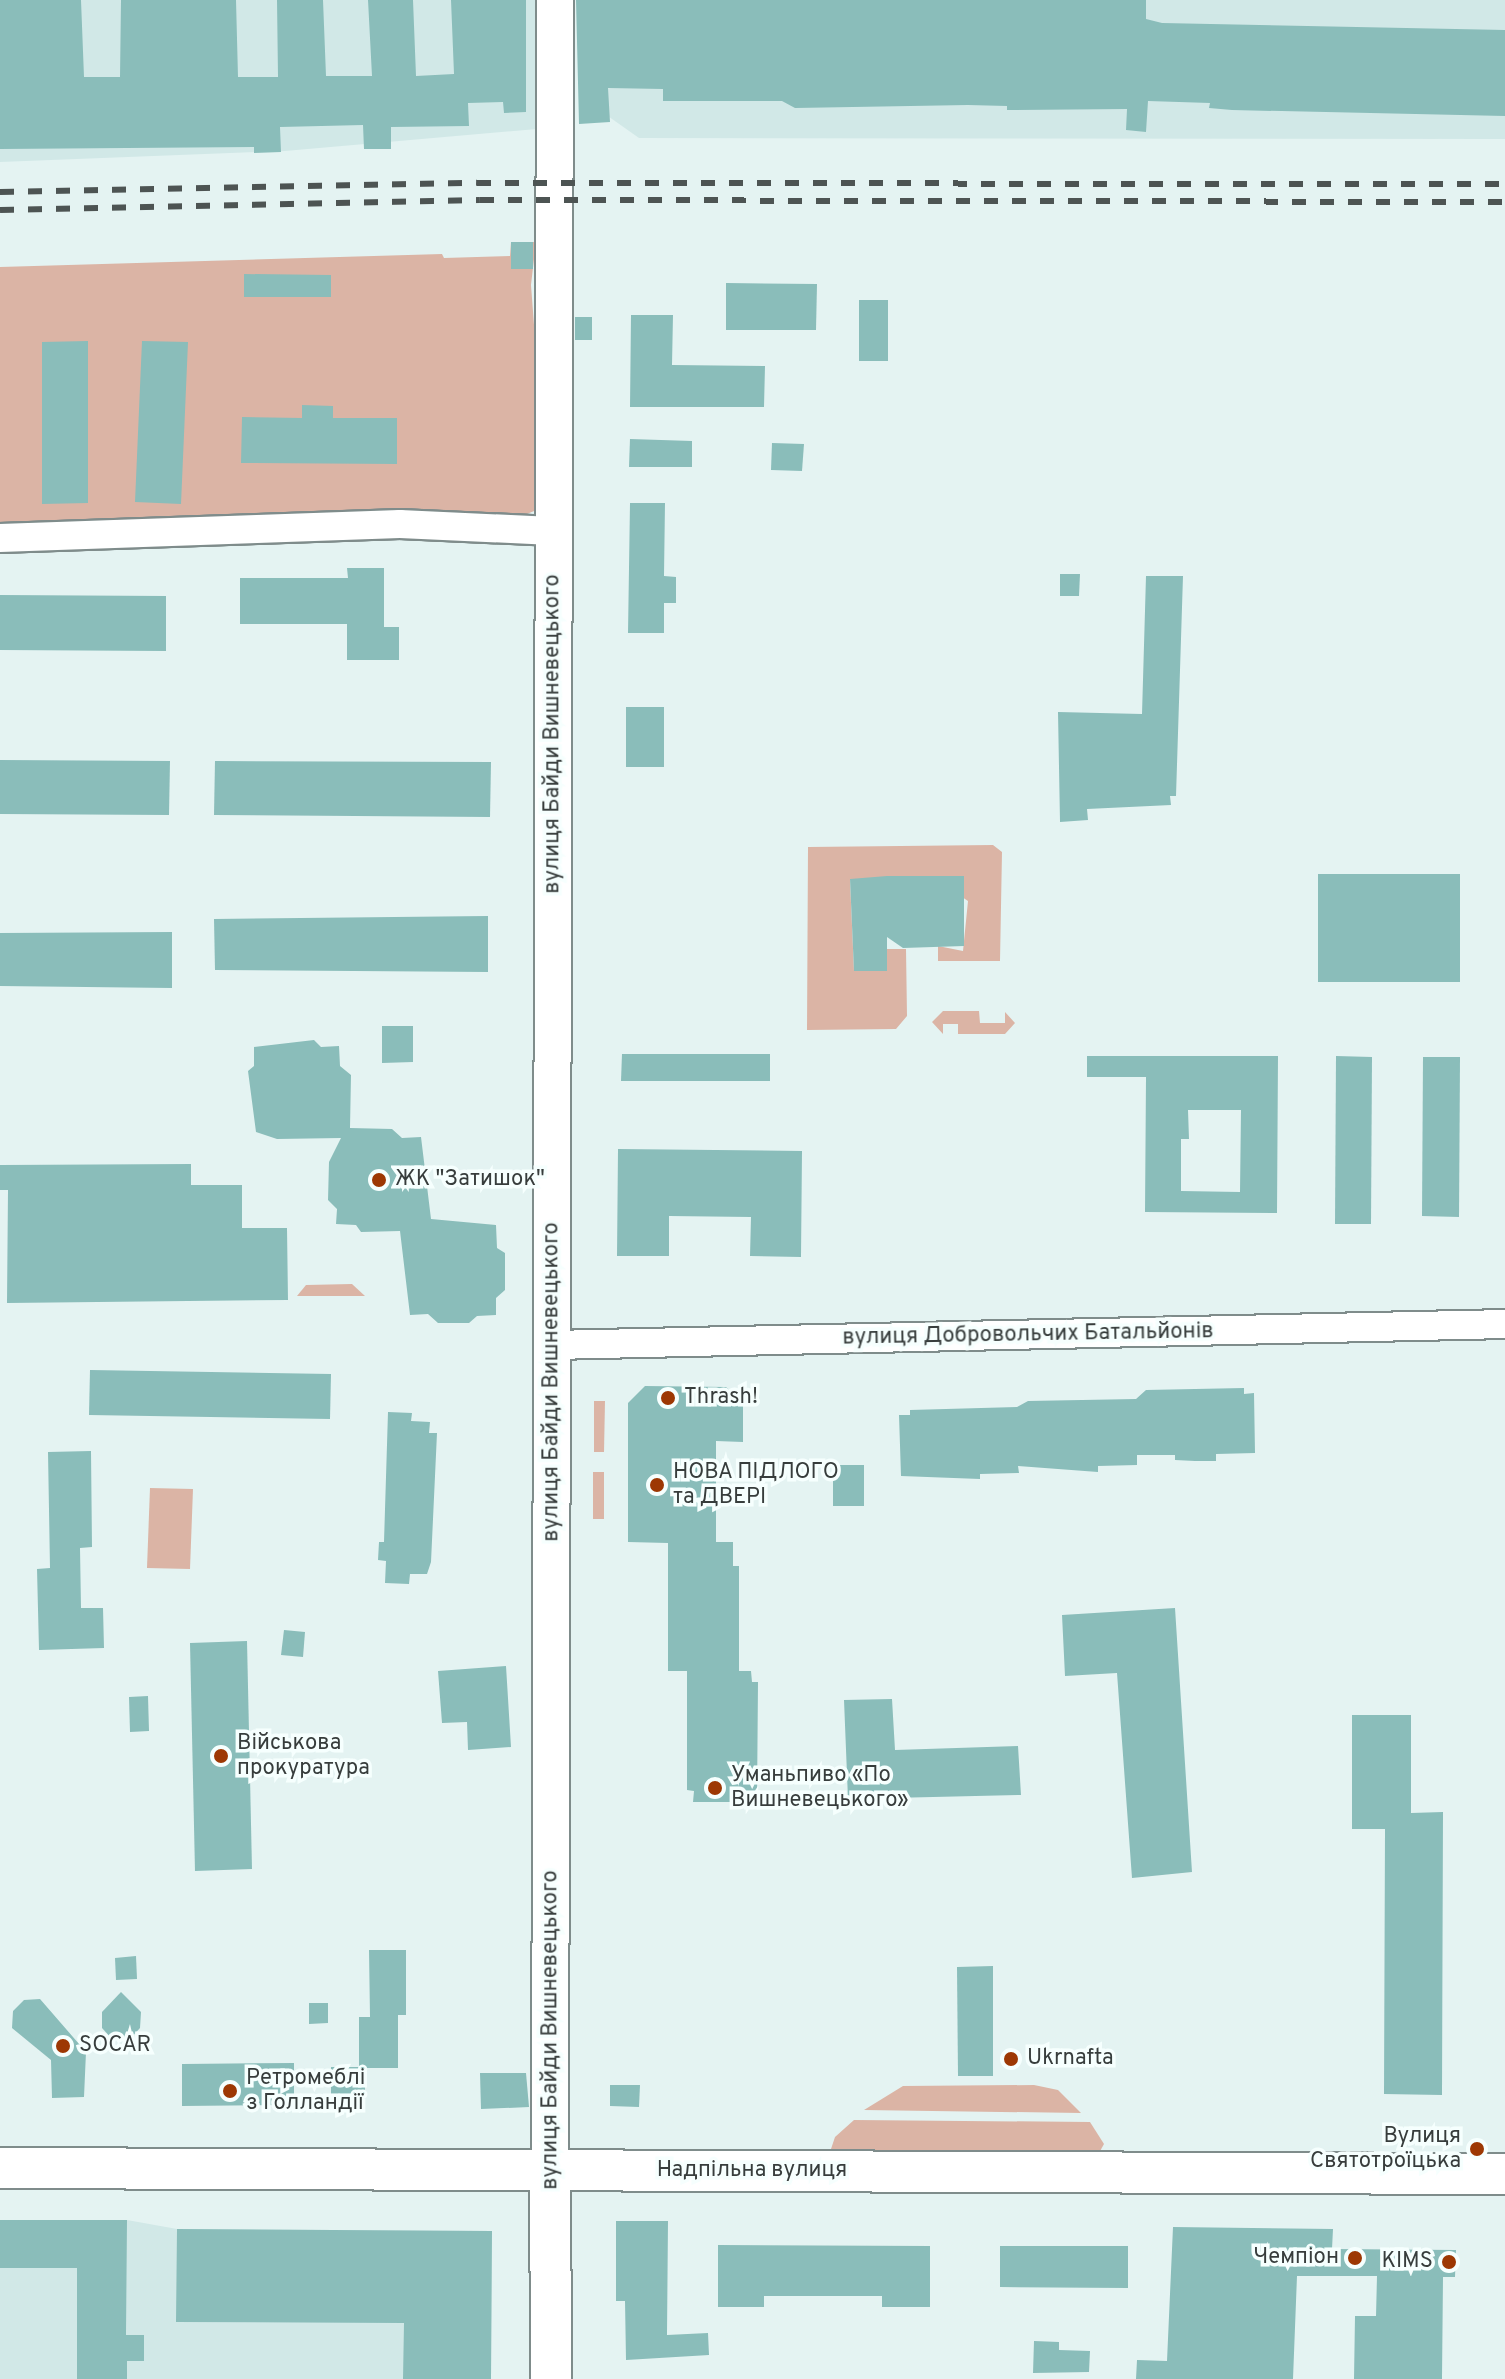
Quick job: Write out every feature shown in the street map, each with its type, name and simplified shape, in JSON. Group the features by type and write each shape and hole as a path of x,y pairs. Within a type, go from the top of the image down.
{"main road":[{"name":"Надпільна вулиця","path":"0,2168 550,2173 1505,2174"},
{"name":"вулиця Байди Вишневецького","path":"550,2173 551,2379"}],"street":[{"name":"вулиця Байди Вишневецького","path":"550,2173 555,0"},
{"path":"0,538 400,524 553,531"},
{"name":"вулиця Добровольчих Батальйонів","path":"552,1345 1505,1324"}],"shaded area":[{"path":"0,0 541,0 537,129 285,151 0,162"},
{"path":"586,0 1505,0 1505,139 639,138 588,102"},
{"path":"511,242 536,242 531,285 547,497 539,509 522,516 0,533 0,267 442,254 444,258 510,256"},
{"path":"993,845 1002,852 1000,961 938,961 938,946 963,951 968,901 931,876 850,880 854,971 887,971 887,949 906,949 907,1016 896,1029 807,1030 808,847"},
{"path":"943,1011 979,1011 980,1023 1005,1023 1005,1012 1015,1023 1005,1034 958,1034 958,1024 943,1024 943,1034 932,1022"},
{"path":"352,1284 365,1296 297,1296 306,1285"},
{"path":"594,1401 605,1401 604,1452 594,1452"},
{"path":"593,1472 604,1472 604,1519 593,1519"},
{"path":"150,1488 193,1489 190,1569 147,1568"},
{"path":"1034,2085 1058,2090 1081,2113 864,2110 903,2086"},
{"path":"854,2120 1090,2122 1104,2144 1099,2153 830,2152 835,2137"},
{"path":"0,2220 127,2220 177,2229 492,2231 491,2379 0,2379"}],"building":[{"path":"0,0 81,0 84,77 120,77 121,0 236,0 238,77 278,77 277,0 323,0 326,76 372,76 368,0 413,0 416,76 454,74 451,0 526,0 526,112 504,113 503,102 468,103 469,126 391,127 391,149 364,149 363,125 280,127 281,152 254,153 254,147 0,149"},
{"path":"576,0 1146,0 1146,19 1162,23 1505,30 1505,116 1232,110 1209,108 1210,103 1148,101 1146,132 1126,130 1127,109 1007,110 1007,106 968,105 795,108 782,101 663,101 663,89 608,88 610,122 579,124"},
{"path":"511,242 533,242 533,269 511,269"},
{"path":"244,274 331,275 331,297 244,297"},
{"path":"726,283 817,284 816,330 726,330"},
{"path":"859,300 888,300 888,361 859,361"},
{"path":"631,315 673,315 672,365 765,366 764,407 630,407"},
{"path":"575,317 592,317 592,340 575,340"},
{"path":"88,341 88,503 42,504 42,342"},
{"path":"142,341 188,342 181,504 135,502"},
{"path":"302,405 333,406 333,418 397,418 397,464 241,463 242,417 302,418"},
{"path":"630,439 692,441 692,467 629,467"},
{"path":"772,443 804,444 802,471 771,470"},
{"path":"630,503 665,503 664,576 676,577 676,603 664,603 664,633 628,633"},
{"path":"347,568 384,568 384,627 399,627 399,660 347,660 347,624 240,624 240,578 348,578"},
{"path":"1060,574 1080,574 1079,596 1060,596"},
{"path":"1146,576 1183,576 1176,796 1170,796 1171,805 1087,809 1088,820 1060,822 1058,712 1142,714"},
{"path":"0,595 166,596 166,651 0,650"},
{"path":"626,707 664,707 664,767 626,767"},
{"path":"0,760 170,761 169,815 0,814"},
{"path":"215,761 491,762 490,817 214,815"},
{"path":"1318,874 1460,874 1460,982 1318,982"},
{"path":"964,876 964,946 903,948 887,937 887,971 854,971 850,879"},
{"path":"488,916 488,972 215,970 214,919"},
{"path":"172,932 172,988 0,986 0,933"},
{"path":"382,1026 413,1026 413,1062 382,1063"},
{"name":"ЖК \"Затишок\"","path":"314,1040 321,1047 339,1046 340,1066 351,1075 350,1128 392,1129 402,1138 421,1137 431,1219 496,1225 497,1248 505,1253 505,1290 496,1298 496,1315 477,1316 469,1323 438,1323 428,1314 410,1315 400,1231 361,1232 356,1225 336,1224 337,1209 328,1200 329,1162 341,1138 277,1139 256,1132 248,1071 254,1066 254,1047"},
{"path":"622,1054 770,1054 770,1081 621,1081"},
{"path":"1087,1056 1278,1056 1277,1213 1145,1212 1146,1077 1087,1077","holes":["1188,1110 1241,1110 1240,1192 1181,1191 1181,1139 1189,1139"]},
{"path":"1336,1056 1372,1057 1371,1224 1335,1224"},
{"path":"1423,1057 1460,1057 1459,1217 1422,1216"},
{"path":"618,1149 802,1151 801,1257 750,1256 751,1217 669,1216 669,1256 617,1256"},
{"path":"191,1164 191,1185 242,1185 242,1228 287,1228 288,1300 7,1303 8,1190 0,1190 0,1165"},
{"path":"90,1370 331,1374 330,1419 89,1415"},
{"path":"645,1386 726,1387 743,1403 743,1442 716,1441 716,1542 733,1542 733,1566 739,1566 739,1671 751,1671 752,1682 758,1682 757,1802 693,1802 694,1791 687,1790 687,1671 668,1671 668,1543 628,1542 628,1403"},
{"path":"1244,1388 1244,1394 1254,1393 1255,1453 1216,1454 1216,1461 1175,1460 1175,1455 1137,1455 1137,1465 1098,1466 1098,1472 1018,1466 1019,1473 980,1474 980,1479 901,1476 899,1415 910,1415 910,1410 1017,1407 1028,1401 1136,1399 1146,1390"},
{"path":"388,1412 412,1413 411,1421 430,1422 429,1433 437,1433 431,1562 427,1574 410,1574 409,1584 385,1583 386,1561 378,1560 379,1542 384,1542"},
{"path":"91,1451 92,1547 80,1548 81,1608 103,1608 104,1648 39,1650 37,1569 50,1568 48,1452"},
{"path":"833,1465 864,1465 864,1506 833,1506"},
{"path":"1175,1608 1192,1872 1132,1878 1117,1673 1065,1676 1062,1615"},
{"path":"284,1630 305,1632 303,1657 281,1655"},
{"name":"Військова прокуратура","path":"247,1641 252,1869 195,1871 190,1643"},
{"path":"506,1666 511,1747 468,1750 467,1722 442,1723 438,1671"},
{"path":"148,1696 149,1731 130,1732 129,1697"},
{"path":"892,1699 895,1750 1018,1746 1021,1795 848,1799 844,1700"},
{"path":"1352,1715 1411,1715 1411,1813 1443,1812 1442,2095 1384,2094 1385,1829 1352,1829"},
{"path":"369,1950 406,1950 406,2015 398,2015 398,2068 365,2068 365,2106 331,2106 331,2067 359,2067 359,2017 370,2017"},
{"path":"136,1956 137,1979 116,1980 115,1958"},
{"path":"993,1966 993,2076 958,2076 957,1967"},
{"path":"121,1992 141,2012 140,2028 129,2040 112,2039 102,2028 102,2012"},
{"path":"40,1999 86,2052 84,2097 52,2098 51,2060 12,2028 13,2011 24,2000"},
{"path":"309,2003 328,2003 328,2023 309,2024"},
{"path":"294,2063 294,2105 182,2106 182,2064"},
{"path":"480,2073 526,2073 529,2107 481,2109"},
{"path":"610,2085 640,2085 639,2107 610,2106"},
{"path":"0,2220 127,2220 126,2335 144,2335 144,2361 127,2361 127,2379 77,2379 77,2268 0,2268"},
{"path":"616,2221 668,2221 667,2335 708,2333 709,2355 626,2360 625,2301 616,2301"},
{"path":"1173,2227 1333,2229 1332,2249 1456,2250 1455,2277 1443,2277 1442,2379 1354,2379 1355,2316 1376,2316 1377,2276 1297,2276 1293,2379 1136,2379 1137,2360 1167,2361"},
{"path":"177,2229 492,2231 491,2379 403,2379 404,2323 176,2322"},
{"path":"718,2245 930,2246 930,2307 882,2307 882,2296 764,2296 764,2307 718,2307"},
{"path":"1000,2246 1128,2246 1128,2288 1000,2287"},
{"path":"1034,2341 1059,2342 1059,2350 1090,2351 1089,2372 1033,2373"}],"railway":[{"path":"0,192 477,183 1505,184"},
{"path":"0,210 480,200 1505,202"}],"place":[{"name":"ЖК \"Затишок\"","path":"379,1180"},
{"name":"Thrash!","path":"668,1398"},
{"name":"НОВА ПІДЛОГО та ДВЕРІ","path":"657,1485"},
{"name":"Військова прокуратура","path":"221,1756"},
{"name":"Уманьпиво «По Вишневецького»","path":"715,1788"},
{"name":"SOCAR","path":"63,2046"},
{"name":"Ukrnafta","path":"1011,2059"},
{"name":"Ретромеблі з Голландії","path":"230,2091"},
{"name":"Вулиця Святотроїцька","path":"1477,2149"},
{"name":"Чемпіон","path":"1355,2258"},
{"name":"KIMS","path":"1449,2262"}]}
